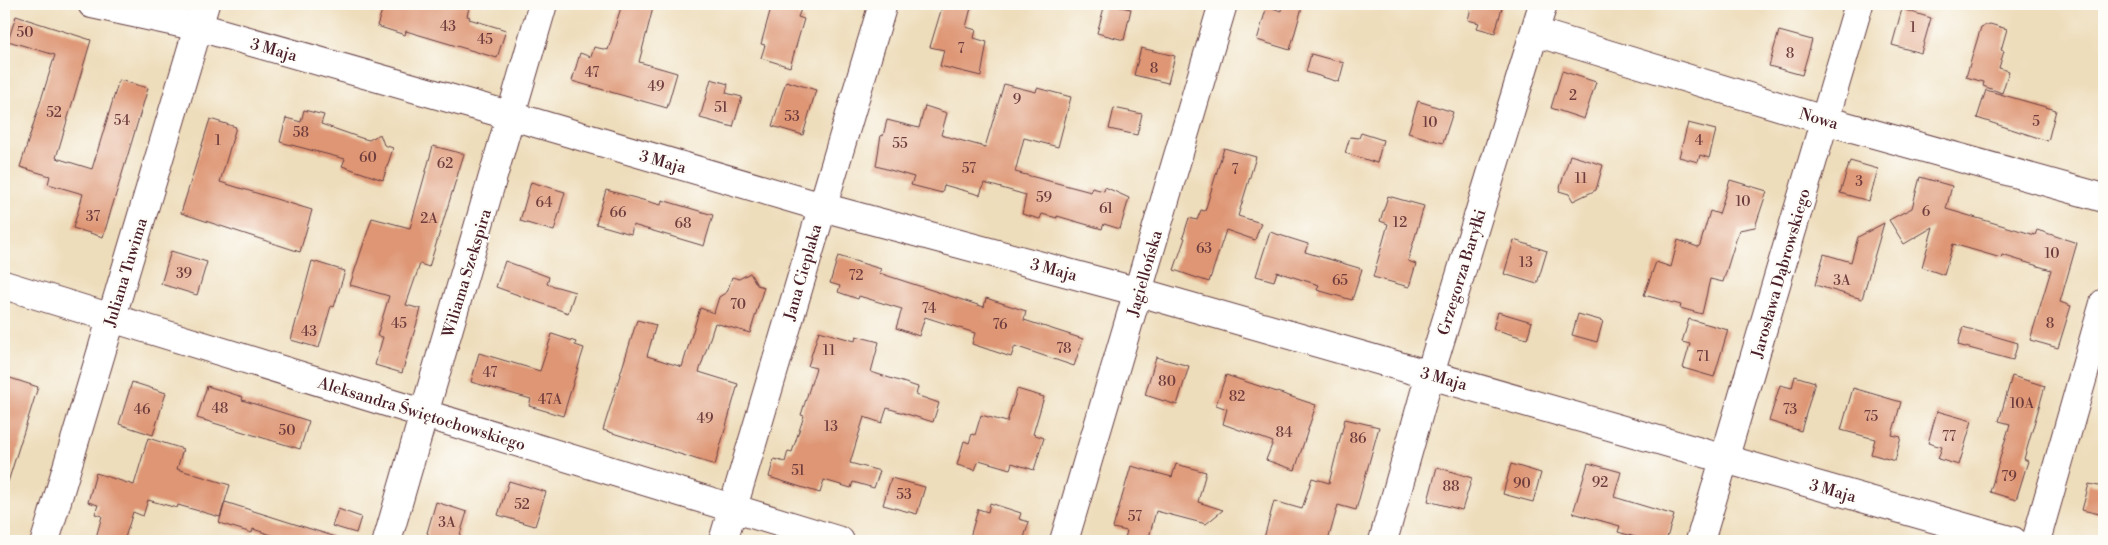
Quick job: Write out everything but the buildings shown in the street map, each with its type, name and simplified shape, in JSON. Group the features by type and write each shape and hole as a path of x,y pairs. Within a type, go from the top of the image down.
{"street":[{"name":"3 Maja","path":"92,4 202,16 512,116 822,207 1139,292 2013,541"},
{"name":"Wiliama Szekspira","path":"387,541 543,4"},
{"name":"Jana Cieplaka","path":"723,541 883,4"},
{"name":"Jagiellońska","path":"1064,541 1223,4"},
{"name":"Grzegorza Baryłki","path":"1383,541 1430,374 1543,4"},
{"name":"Jarosława Dąbrowskiego","path":"1700,541 1859,4"},
{"name":"Juliana Tuwima","path":"44,541 202,16"},
{"name":"Nowa","path":"1535,32 1824,120 2104,198"},
{"name":"Aleksandra Świętochowskiego","path":"4,286 840,541"},
{"path":"2036,541 2104,303"}]}
